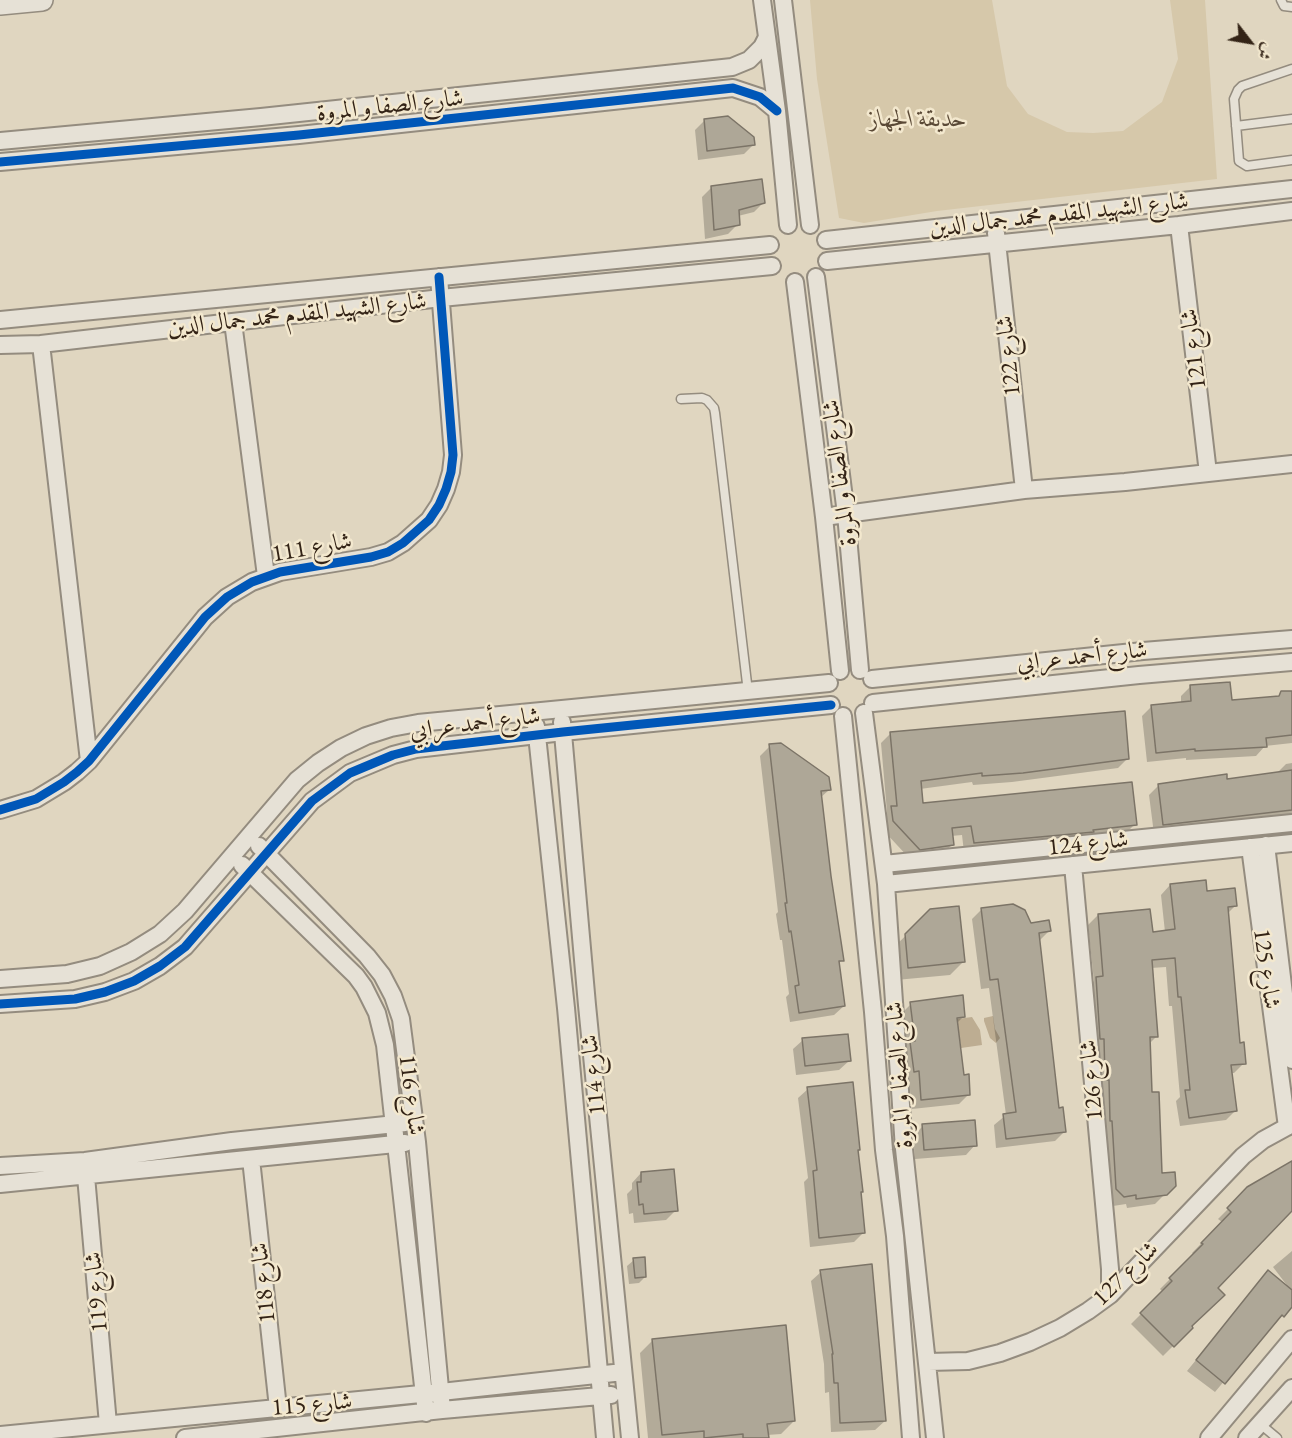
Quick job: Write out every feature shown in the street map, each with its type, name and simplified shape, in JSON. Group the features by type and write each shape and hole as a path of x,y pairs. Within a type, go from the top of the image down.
{"street":[{"path":"0,4 42,0"},
{"path":"762,0 777,111 788,225"},
{"path":"783,0 810,225"},
{"name":"شارع الصفا و المروة","path":"0,141 208,122 732,67 741,65 756,54 766,39"},
{"path":"732,67 739,75 738,83 733,88"},
{"name":"شارع الصفا و المروة","path":"0,162 210,143 733,88 760,98 777,111"},
{"path":"208,122 210,143"},
{"name":"شارع الشهيد المقدم محمد جمال الدين","path":"826,240 1292,189"},
{"name":"شارع الشهيد المقدم محمد جمال الدين","path":"827,261 1179,225 1292,211"},
{"path":"803,223 810,225 817,229 826,240 829,254 825,267 816,277 795,282 778,273 772,266 770,245 780,230 788,225 803,223"},
{"name":"شارع 122","path":"995,223 1024,490"},
{"name":"شارع 121","path":"1179,225 1208,473"},
{"name":"شارع الشهيد المقدم محمد جمال الدين","path":"0,321 770,245"},
{"name":"شارع الشهيد المقدم محمد جمال الدين","path":"0,345 41,344 441,298 772,266"},
{"name":"شارع 111","path":"0,810 19,806 51,791 89,761 205,617 227,597 266,576 294,569 371,558 388,552 417,532 439,505 451,472 453,455 439,277"},
{"name":"شارع الصفا و المروة","path":"816,277 866,675"},
{"name":"شارع الصفا و المروة","path":"795,282 824,517 834,677"},
{"path":"233,322 266,576"},
{"path":"41,344 89,761"},
{"path":"824,517 1024,490 1292,464"},
{"name":"شارع أحمد عرابي","path":"866,675 1292,639"},
{"name":"شارع أحمد عرابي","path":"869,708 1139,675 1292,662"},
{"path":"846,669 866,675 875,687 869,708 858,716 837,711 827,691 834,677 846,669"},
{"name":"شارع أحمد عرابي","path":"0,979 67,974 100,966 131,952 160,934 185,911 297,780 318,762 366,736 418,723 748,692 834,677"},
{"name":"شارع الصفا و المروة","path":"869,708 886,884 904,1149 935,1438"},
{"name":"شارع 114","path":"561,711 587,1005 630,1438"},
{"name":"شارع الصفا و المروة","path":"837,711 873,1012 884,1150 895,1236 911,1438"},
{"name":"شارع أحمد عرابي","path":"0,1004 75,999 105,992 134,981 160,966 185,947 312,801 330,786 371,763 416,749 563,732 837,711"},
{"name":"شارع 114","path":"535,713 566,1008 605,1438"},
{"name":"شارع 124","path":"884,864 1292,823"},
{"name":"شارع 116","path":"250,836 367,956 382,975 401,1019 417,1142 441,1392 434,1412"},
{"name":"شارع 124","path":"886,884 1292,843"},
{"name":"شارع 125","path":"1258,846 1292,1060"},
{"name":"شارع 125","path":"1258,846 1289,1125"},
{"name":"شارع 116","path":"233,856 346,965 364,987 382,1028 423,1394 434,1412"},
{"name":"شارع 126","path":"1072,865 1110,1269 1110,1295"},
{"path":"566,1008 587,1005"},
{"path":"0,1184 232,1141 414,1122"},
{"name":"شارع 127","path":"928,1362 968,1361 1000,1353 1060,1328 1110,1295 1230,1168 1263,1140 1289,1125"},
{"path":"0,1166 86,1168 251,1159 417,1142"},
{"path":"884,1150 904,1149"},
{"name":"شارع 118","path":"251,1159 278,1408"},
{"name":"شارع 119","path":"86,1168 108,1424"},
{"path":"1209,1438 1292,1339"},
{"name":"شارع 115","path":"0,1435 623,1372"},
{"path":"1247,1438 1292,1388"},
{"name":"شارع 115","path":"185,1438 625,1393"}],"lane":[{"path":"1281,0 1284,6 1292,7"},
{"path":"1292,69 1242,86 1234,99 1237,158 1244,165 1292,160"},
{"path":"1236,126 1292,119"},
{"path":"681,399 702,398 707,400 716,413 748,692"},
{"path":"1259,1423 1277,1438"}],"green space":[{"name":"حديقة الجهاز","path":"810,0 992,0 1007,86 1028,114 1067,132 1093,133 1123,131 1162,102 1178,59 1170,0 1205,0 1217,179 937,211 864,223 839,218 817,79"}],"shaded area":[{"path":"993,1016 995,1029 1000,1038 996,1043 990,1038 984,1021 984,1018"},
{"path":"972,1017 980,1030 982,1045 961,1048 957,1019"}],"building":[{"path":"728,116 754,137 755,145 707,151 704,119"},
{"path":"762,179 765,203 739,210 740,225 714,230 711,186"},
{"path":"1230,682 1232,700 1279,696 1281,691 1292,691 1292,735 1266,738 1267,747 1195,751 1195,749 1156,753 1151,705 1191,701 1190,685"},
{"path":"1125,711 1129,759 1023,773 982,776 982,773 921,781 923,803 1132,782 1137,825 1093,830 1094,832 974,843 971,826 952,828 954,845 920,850 893,821 891,806 897,806 890,732"},
{"path":"781,743 829,777 831,790 821,791 844,961 839,961 845,1006 799,1013 795,986 799,985 785,903 787,903 769,744"},
{"path":"1292,770 1292,810 1163,825 1158,784 1227,774 1227,779"},
{"path":"1206,880 1207,891 1235,888 1237,906 1228,907 1240,1043 1244,1042 1246,1064 1231,1065 1237,1111 1189,1118 1185,1090 1190,1090 1175,958 1152,960 1158,1037 1150,1037 1152,1092 1159,1092 1162,1173 1175,1172 1176,1186 1167,1195 1136,1199 1136,1195 1124,1197 1116,1189 1109,1080 1105,1080 1104,1039 1100,1039 1096,977 1103,976 1098,914 1150,909 1153,932 1175,929 1170,884"},
{"path":"1013,904 1025,910 1031,923 1049,920 1051,931 1039,933 1059,1108 1063,1107 1066,1132 1006,1139 1003,1114 1016,1112 998,979 990,980 981,908"},
{"path":"959,906 965,962 908,968 905,934 930,909"},
{"path":"963,995 965,1017 957,1018 964,1075 969,1074 970,1095 921,1100 919,1071 914,1072 910,1042 915,1041 910,1002"},
{"path":"848,1034 851,1061 805,1066 802,1038"},
{"path":"853,1082 865,1233 819,1238 813,1171 817,1170 807,1087"},
{"path":"975,1120 977,1146 924,1150 922,1124"},
{"path":"1292,1161 1292,1211 1218,1288 1225,1295 1192,1326 1193,1328 1174,1347 1140,1313 1172,1281 1169,1278 1231,1212 1227,1208 1247,1187"},
{"path":"674,1169 678,1211 644,1214 643,1204 639,1205 637,1182 641,1182 641,1172"},
{"path":"645,1257 646,1277 635,1278 633,1258"},
{"path":"872,1264 886,1421 840,1423 838,1383 834,1383 833,1354 820,1270"},
{"path":"1268,1270 1292,1290 1292,1307 1284,1317 1282,1315 1225,1384 1196,1360"},
{"path":"786,1325 795,1421 767,1424 769,1438 743,1438 743,1434 704,1438 704,1431 662,1435 652,1339"}],"cycle path":[{"path":"0,162 299,135 733,88 760,97 777,111"},
{"path":"0,810 36,799 64,782 89,761 205,617 227,597 252,582 280,572 371,557 388,552 403,543 429,520 446,489 453,455 439,277"},
{"path":"0,1004 75,999 105,992 134,981 160,966 185,947 312,801 350,773 393,755 416,749 563,732 831,705"}]}
